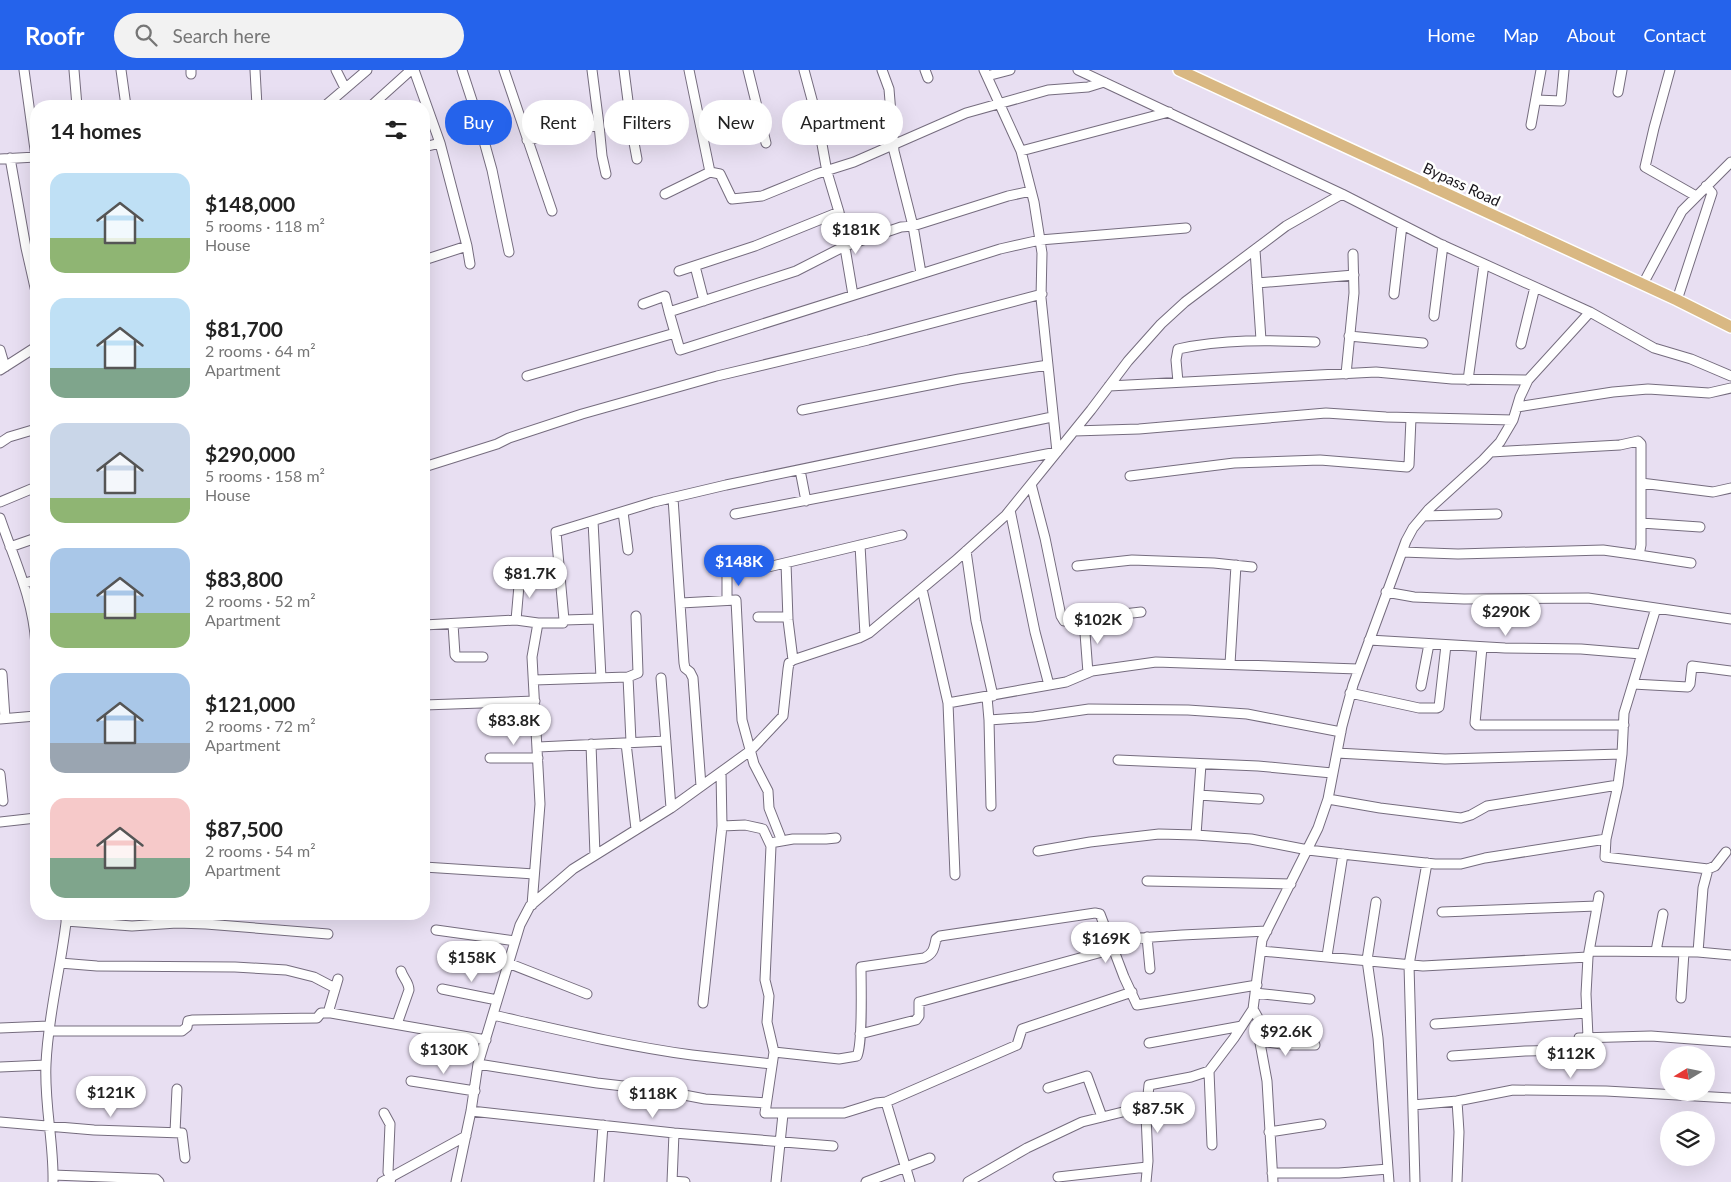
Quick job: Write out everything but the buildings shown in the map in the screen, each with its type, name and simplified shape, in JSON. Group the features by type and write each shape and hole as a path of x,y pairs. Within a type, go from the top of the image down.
{"main road":[{"name":"Bypass Road","path":"1179,70 1643,284 1731,327"}],"street":[{"path":"24,70 30,114"},
{"path":"74,70 76,100"},
{"path":"121,70 125,100"},
{"path":"254,70 256,100"},
{"path":"336,70 345,88"},
{"path":"332,100 367,70"},
{"path":"378,100 413,70 424,100"},
{"path":"462,70 492,170 509,252"},
{"path":"504,70 522,127"},
{"path":"592,70 602,156 606,174"},
{"path":"624,70 637,159"},
{"path":"689,70 710,172"},
{"path":"748,70 755,100"},
{"path":"804,70 839,212 853,295"},
{"path":"882,70 889,89 894,146 913,226 921,273"},
{"path":"1010,70 986,73 1021,151 1031,191 1042,253 1042,294 1056,452"},
{"path":"1078,70 1342,194 1443,245 1590,312 1654,348 1731,376"},
{"path":"1530,125 1541,70"},
{"path":"1536,100 1561,101 1564,70"},
{"path":"1618,92 1622,70"},
{"path":"1670,70 1645,167 1696,196"},
{"path":"665,194 710,172 720,174 732,199 762,196 894,146 966,113 1048,90 1088,87 1104,82"},
{"path":"1021,151 1169,112"},
{"path":"430,115 440,142 470,264"},
{"path":"594,126 599,125"},
{"path":"430,145 440,142"},
{"path":"528,145 552,211"},
{"path":"0,159 30,157"},
{"path":"10,158 30,266"},
{"path":"1643,284 1682,211 1731,162"},
{"path":"1677,300 1712,193 1706,186"},
{"path":"669,312 796,271 846,246 901,227 913,226 1008,196 1031,191"},
{"path":"456,1182 472,1111 478,1064 520,925 532,905 572,868 671,808 750,751 783,716 788,669 789,663 792,660 865,635 922,589 1010,510 1128,360 1161,324 1185,302 1286,226 1342,194"},
{"path":"679,271 754,246 839,212"},
{"path":"1394,294 1402,225"},
{"path":"642,304 665,296 680,350 921,273 1040,240 1186,228"},
{"path":"1434,316 1443,245"},
{"path":"430,258 467,246"},
{"path":"1255,250 1260,340"},
{"path":"1346,374 1354,293 1353,254"},
{"path":"1468,380 1484,264"},
{"path":"696,270 704,301"},
{"path":"1257,284 1354,275"},
{"path":"1521,344 1535,287"},
{"path":"430,465 582,414 717,376 868,340 1042,294"},
{"path":"1146,1182 1149,1084 1191,1077 1209,1071 1253,1009 1262,940 1318,828 1328,798 1340,732 1350,693 1386,592 1413,528 1423,516 1500,442 1513,420 1528,380 1590,312"},
{"path":"527,376 675,333"},
{"path":"1349,336 1423,343"},
{"path":"1178,382 1176,360 1178,349 1260,340 1315,342"},
{"path":"0,350 2,369 30,351"},
{"path":"802,410 1048,365"},
{"path":"1109,386 1389,373 1468,380 1528,380"},
{"path":"1517,407 1613,392 1648,389 1709,393 1731,388"},
{"path":"1074,431 1139,429 1326,413 1411,418 1513,420"},
{"path":"564,620 556,532 673,498 1052,417"},
{"path":"1130,476 1230,463 1320,460 1407,467 1409,465 1411,418"},
{"path":"0,443 9,437 30,431"},
{"path":"1491,452 1620,446 1638,441 1641,444 1641,545 1639,555"},
{"path":"735,514 1056,452"},
{"path":"800,470 806,501"},
{"path":"1641,483 1713,492 1731,488"},
{"path":"1031,484 1045,538 1061,616 1064,621 1141,612"},
{"path":"0,502 30,490"},
{"path":"673,498 684,663 685,668 693,678 701,786"},
{"path":"1010,510 1049,685"},
{"path":"623,512 628,550"},
{"path":"1423,516 1497,514"},
{"path":"0,518 2,532 25,583 30,603"},
{"path":"593,521 601,678"},
{"path":"1641,523 1700,527"},
{"path":"764,568 902,535"},
{"path":"10,547 30,540"},
{"path":"860,545 865,635"},
{"path":"1402,552 1458,554 1603,550 1691,562"},
{"path":"966,551 976,621 990,696 991,806"},
{"path":"1078,566 1132,560 1252,566"},
{"path":"786,563 792,660"},
{"path":"1230,664 1236,565"},
{"path":"516,620 520,574"},
{"path":"727,574 727,600"},
{"path":"25,583 30,582"},
{"path":"922,589 948,703 955,875"},
{"path":"1386,592 1464,599 1588,598 1731,619"},
{"path":"681,603 736,600 742,720 754,764 768,791 769,808 780,836"},
{"path":"1656,608 1624,713 1618,785 1606,839 1605,857 1708,869 1716,866 1726,852"},
{"path":"534,680 628,677 638,673 636,616"},
{"path":"758,617 788,617"},
{"path":"430,626 516,620 538,623 563,623 564,620 598,618"},
{"path":"1084,620 1088,673"},
{"path":"532,905 540,804 532,656 538,623"},
{"path":"452,624 455,655 457,657 483,657"},
{"path":"1369,640 1482,647 1581,649 1641,654"},
{"path":"1421,686 1429,644"},
{"path":"1350,693 1419,708 1439,707 1446,645"},
{"path":"1482,647 1475,722 1477,725 1624,725"},
{"path":"948,703 1066,682 1088,673 1156,662 1358,669"},
{"path":"1633,684 1688,688 1692,666 1731,671"},
{"path":"2,674 3,718 30,716"},
{"path":"628,677 628,742 636,829"},
{"path":"661,678 671,808"},
{"path":"430,705 535,701"},
{"path":"990,720 1034,718 1090,709 1188,710 1247,714 1340,732"},
{"path":"538,747 666,741"},
{"path":"591,744 595,855"},
{"path":"1337,753 1446,759 1622,754"},
{"path":"490,758 538,758"},
{"path":"1118,760 1258,766 1332,773"},
{"path":"1196,835 1201,764"},
{"path":"704,1003 722,826 721,772"},
{"path":"0,774 3,801"},
{"path":"1328,798 1380,808 1461,818 1487,806 1618,785"},
{"path":"1199,795 1259,799"},
{"path":"0,822 30,819"},
{"path":"722,826 746,825 763,829 771,846 764,980 769,996 767,1022 774,1052 765,1113 844,1113 876,1103 886,1102 1016,1045 1022,1029 1132,992"},
{"path":"1038,851 1090,842 1159,834 1196,835 1251,839 1308,850 1428,864 1461,864 1485,858 1606,839"},
{"path":"770,843 793,839 826,840 836,838"},
{"path":"1327,956 1343,854"},
{"path":"1415,1182 1409,965 1428,864"},
{"path":"430,867 534,874"},
{"path":"1698,952 1704,888 1708,869"},
{"path":"1147,881 1291,884"},
{"path":"1442,912 1598,901 1588,954 1588,1037"},
{"path":"1376,902 1367,960 1378,1038 1389,1182"},
{"path":"774,1052 839,1059 854,1058 859,1053 861,967 924,958 934,950 936,939 940,936 1095,913 1100,914 1138,1005 1256,989 1310,999"},
{"path":"1656,951 1663,914"},
{"path":"66,920 49,1028 46,1065 53,1179 156,1179 159,1182"},
{"path":"88,920 132,926 177,923 206,924 328,934"},
{"path":"436,930 515,941"},
{"path":"860,1034 916,1020 919,1016 919,1002 1112,946 1124,939 1267,931"},
{"path":"1147,937 1150,969"},
{"path":"1261,951 1409,965 1442,966 1588,954 1656,951 1731,955"},
{"path":"1681,998 1684,952"},
{"path":"60,963 97,966 235,967 286,970 336,983 328,1013"},
{"path":"508,963 588,994"},
{"path":"397,1024 409,990 409,985 402,976 401,971"},
{"path":"442,989 497,1000"},
{"path":"1253,1009 1258,1018 1267,1081 1272,1177 1388,1169"},
{"path":"0,1028 182,1031 188,1027 188,1021 193,1020 317,1018 320,1017 321,1013 328,1013 486,1040"},
{"path":"1435,1024 1587,1013"},
{"path":"493,1015 610,1041 692,1055 772,1064"},
{"path":"1148,1043 1242,1026"},
{"path":"1452,1056 1575,1050 1578,1048 1579,1038 1588,1037 1651,1036 1731,1042"},
{"path":"1260,1041 1289,1045 1315,1044"},
{"path":"478,1064 597,1084 658,1090 705,1099 766,1103"},
{"path":"0,1067 46,1065"},
{"path":"1209,1071 1212,1145"},
{"path":"1048,1088 1087,1076 1102,1117"},
{"path":"411,1082 474,1091"},
{"path":"175,1132 177,1089"},
{"path":"1413,1105 1457,1100 1513,1090 1606,1091 1731,1098"},
{"path":"1457,1100 1457,1182"},
{"path":"886,1102 910,1182"},
{"path":"968,1182 1027,1148 1082,1122 1147,1106"},
{"path":"472,1111 674,1133 833,1146"},
{"path":"384,1113 390,1124 388,1180 466,1136"},
{"path":"776,1182 783,1114"},
{"path":"0,1122 182,1133 185,1158"},
{"path":"1270,1132 1320,1124"},
{"path":"599,1182 603,1125"},
{"path":"674,1133 672,1182 685,1182"},
{"path":"866,1182 930,1158"},
{"path":"1058,1177 1147,1167"}]}
